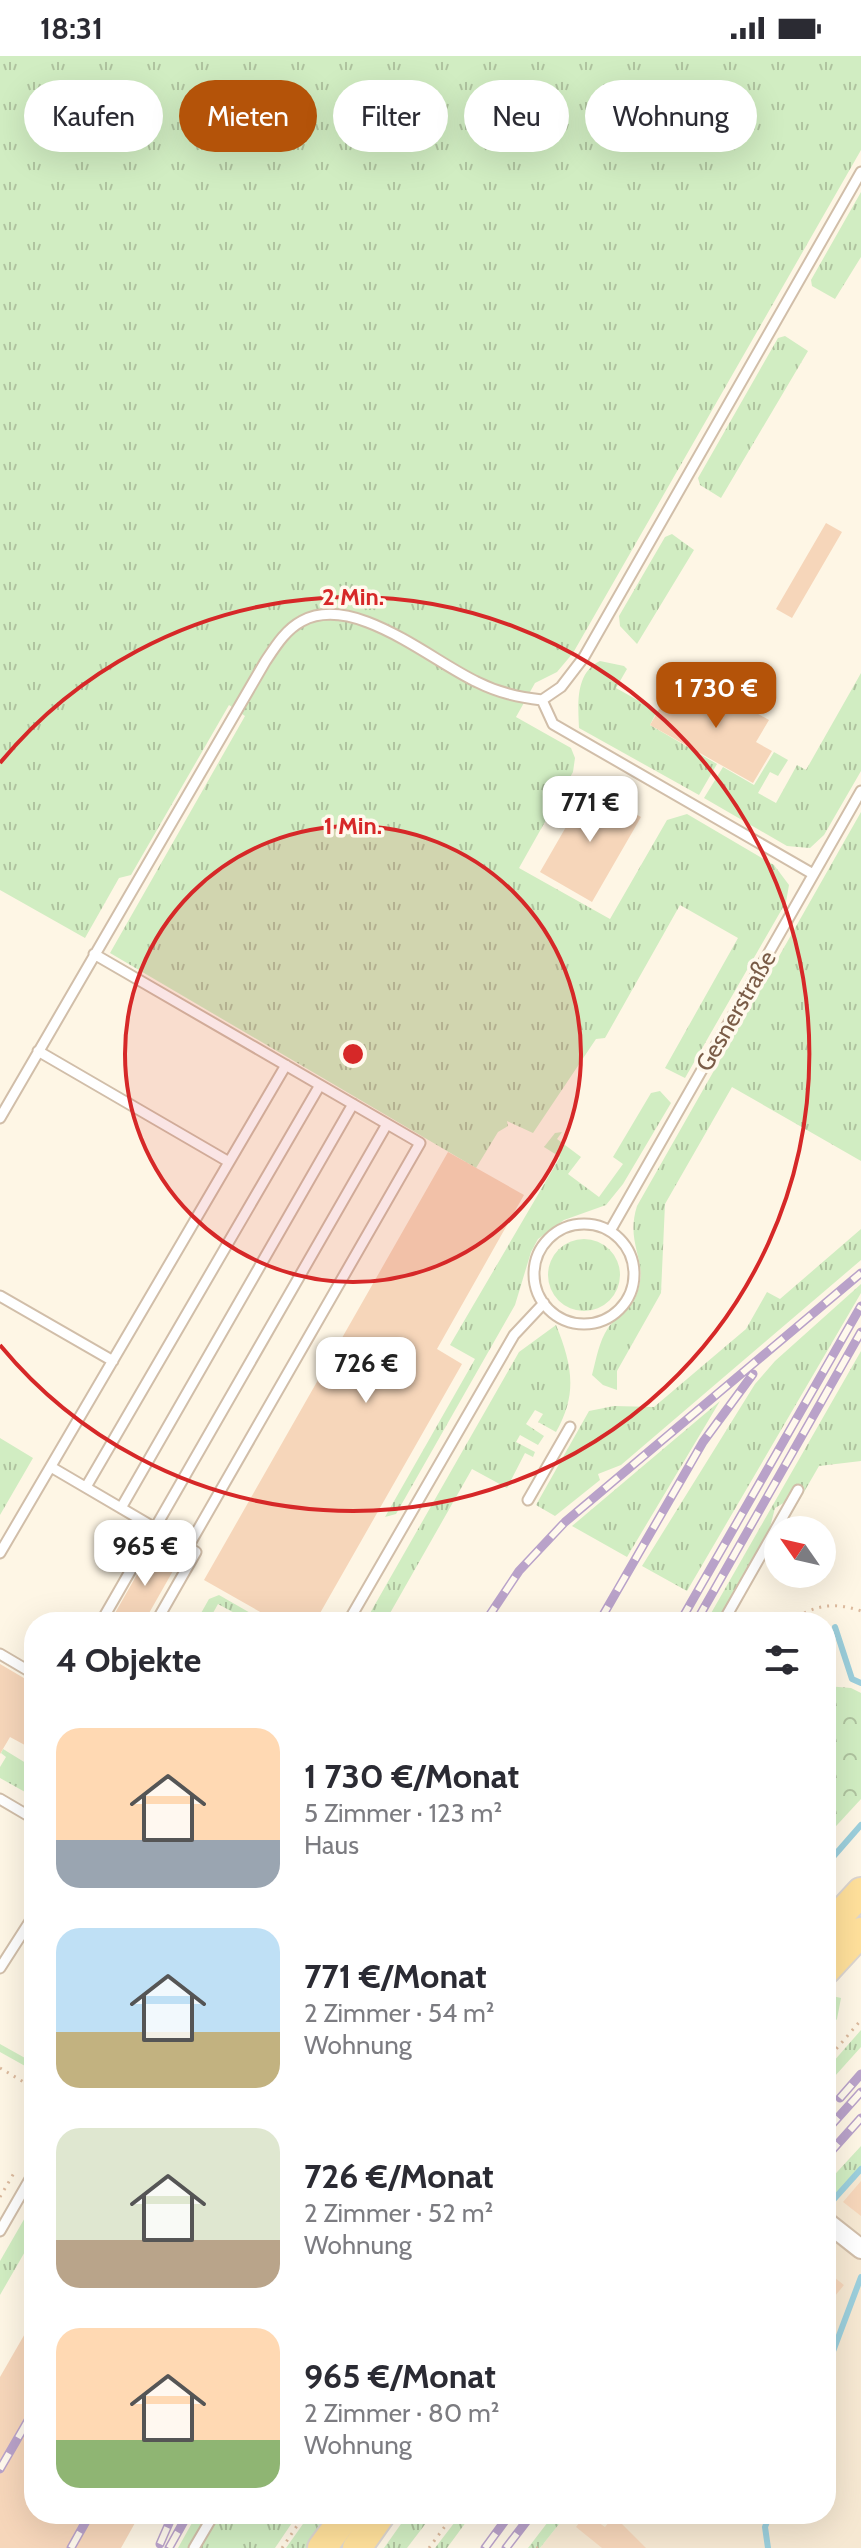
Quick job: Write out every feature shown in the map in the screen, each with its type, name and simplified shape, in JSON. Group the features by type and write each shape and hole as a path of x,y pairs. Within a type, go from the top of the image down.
{"main road":[{"path":"836,1919 861,1892"},
{"path":"836,1959 861,1932"},
{"path":"322,2548 340,2524"},
{"path":"357,2548 374,2524"}],"street":[{"path":"836,2229 861,2249"}],"lane":[{"path":"0,1118 265,662 288,631 301,621 333,613 365,621 474,681 508,696 542,700 561,687 584,657 861,172"},
{"path":"542,700 553,724 813,874"},
{"name":"Gesnerstraße","path":"610,1231 861,791"},
{"path":"94,954 420,1143 192,1550 161,1612"},
{"path":"38,1051 229,1162"},
{"path":"0,1553 286,1065"},
{"path":"86,1487 320,1085"},
{"path":"121,1508 353,1104"},
{"path":"107,1612 387,1124"},
{"path":"578,1224 610,1231 627,1247 634,1267 632,1289 617,1311 601,1321 578,1323 557,1315 544,1303 535,1272 545,1243 554,1234 578,1224"},
{"path":"0,1296 113,1361"},
{"path":"354,1612 514,1335 544,1303"},
{"path":"528,1500 570,1427"},
{"path":"51,1467 192,1550"},
{"path":"729,1612 798,1490"},
{"path":"0,1654 24,1668"},
{"path":"0,1799 24,1813"},
{"path":"0,1968 24,1931"},
{"path":"0,2231 24,2189"},
{"path":"194,2548 208,2524"}],"path":[{"path":"803,1612 842,1605 861,1611"},
{"path":"836,2049 861,2020"},
{"path":"0,2068 24,2082"},
{"path":"0,2197 14,2173"},
{"path":"282,2548 298,2524"},
{"path":"429,2548 447,2524"}],"shaded area":[{"path":"861,2166 861,2548 540,2548 559,2524 836,2524 836,2195"}],"green space":[{"path":"0,56 861,56 861,150 573,653 557,672 535,683 516,717 571,748 575,758 573,772 519,868 610,919 667,820 687,814 774,865 789,885 786,902 685,1078 665,1068 738,938 680,905 605,1038 596,1039 533,1133 507,1121 508,1126 498,1132 476,1168 110,953 245,716 229,705 131,875 119,878 85,938 0,890"},
{"path":"861,192 861,257 835,299 812,286 811,280"},
{"path":"785,336 808,351 721,498 700,485 698,478 778,338"},
{"path":"672,534 694,550 637,644 620,626 619,616 665,537"},
{"path":"600,661 627,669 616,688 657,711 650,725 717,764 699,795 579,728 582,681 592,666"},
{"path":"861,673 861,771 824,835 810,848 787,846 704,798 723,767 754,785 774,752 788,760 778,776 770,772 758,793 776,803 797,765 806,770"},
{"path":"861,812 861,1161 732,1087 665,1204 661,1293 617,1371 617,1390 603,1385 592,1375 600,1345 608,1328 633,1302 638,1290 640,1270 634,1231 637,1206"},
{"path":"660,1091 671,1103 623,1184 606,1205 564,1220 538,1239 515,1305 396,1514 385,1517 475,1359 450,1345 560,1157 544,1147 555,1133 562,1132 557,1139 581,1157 568,1174 599,1197 623,1164 613,1157 651,1093"},
{"path":"861,1229 861,1260 621,1465 598,1474 600,1480 555,1516 536,1505 589,1411 614,1406 654,1407 746,1329 767,1292 780,1299"},
{"path":"584,1239 604,1245 614,1255 620,1275 614,1295 604,1305 584,1311 564,1305 554,1295 548,1275 554,1255 564,1245"},
{"path":"861,1284 861,1293 687,1591 642,1566 755,1384 775,1361"},
{"path":"556,1325 569,1366 570,1392 568,1405 556,1432 538,1422 543,1414 535,1410 526,1424 544,1436 538,1445 520,1435 516,1442 535,1452 533,1457 525,1453 507,1488 472,1469 391,1612 371,1612 519,1352"},
{"path":"861,1351 861,1461 819,1466 790,1516 783,1516 787,1501 775,1508 773,1516 767,1516"},
{"path":"720,1401 627,1557 572,1526"},
{"path":"0,1438 33,1458 0,1515"},
{"path":"764,1521 764,1542 724,1612 712,1612"},
{"path":"219,1595 249,1612 233,1612 218,1604 214,1612 202,1612 209,1599"},
{"path":"836,1687 851,1688 861,1693 861,1799 836,1826"},
{"path":"3,1749 24,1762 24,1791 0,1778 0,1767 6,1757 1,1753"},
{"path":"836,1997 841,1998 836,2020"},
{"path":"861,2030 861,2047 836,2075 836,2059"},
{"path":"0,2044 24,2057 24,2065 0,2052"},
{"path":"861,2146 861,2166 836,2195 836,2173"},
{"path":"24,2219 24,2253 0,2295 0,2261"},
{"path":"191,2524 202,2524 189,2548 178,2548"},
{"path":"211,2524 291,2524 275,2548 198,2548"},
{"path":"303,2524 324,2524 307,2548 286,2548"},
{"path":"401,2524 425,2524 407,2548 384,2548"},
{"path":"453,2524 465,2524 447,2548 435,2548"},
{"path":"546,2524 559,2524 540,2548 528,2548"}],"building":[{"path":"826,523 842,532 792,618 776,609"},
{"path":"701,682 769,720 756,742 772,751 753,783 650,725 669,692 689,703"},
{"path":"589,787 641,817 592,902 540,872"},
{"path":"448,1152 524,1195 437,1349 462,1364 321,1612 260,1612 204,1580"},
{"path":"152,1548 178,1562 150,1612 116,1612"},
{"path":"0,1664 24,1678 24,1745 10,1737 0,1754"},
{"path":"861,2181 861,2216 843,2202"},
{"path":"836,2279 844,2285 836,2295"},
{"path":"24,2335 24,2524 134,2524 121,2548 0,2548 0,2377"},
{"path":"578,2524 601,2524 605,2527 607,2524 622,2524 646,2548 602,2548 576,2527"}],"waterway":[{"path":"836,1630 852,1679 861,1683"},
{"path":"836,1854 861,1825"},
{"path":"836,2197 861,2169"},
{"path":"836,2343 861,2277"},
{"path":"766,2524 768,2548"}],"railway":[{"path":"492,1612 519,1571 565,1522 861,1273"},
{"path":"686,1612 861,1306"},
{"path":"702,1612 861,1332"},
{"path":"605,1612 703,1442 753,1374"},
{"path":"840,2098 861,2074"},
{"path":"836,2120 861,2092"},
{"path":"836,2146 861,2118"},
{"path":"0,2469 24,2427"},
{"path":"71,2548 84,2524"},
{"path":"160,2544 169,2524"},
{"path":"169,2548 182,2524"},
{"path":"485,2548 503,2524"},
{"path":"506,2548 524,2524"}]}
